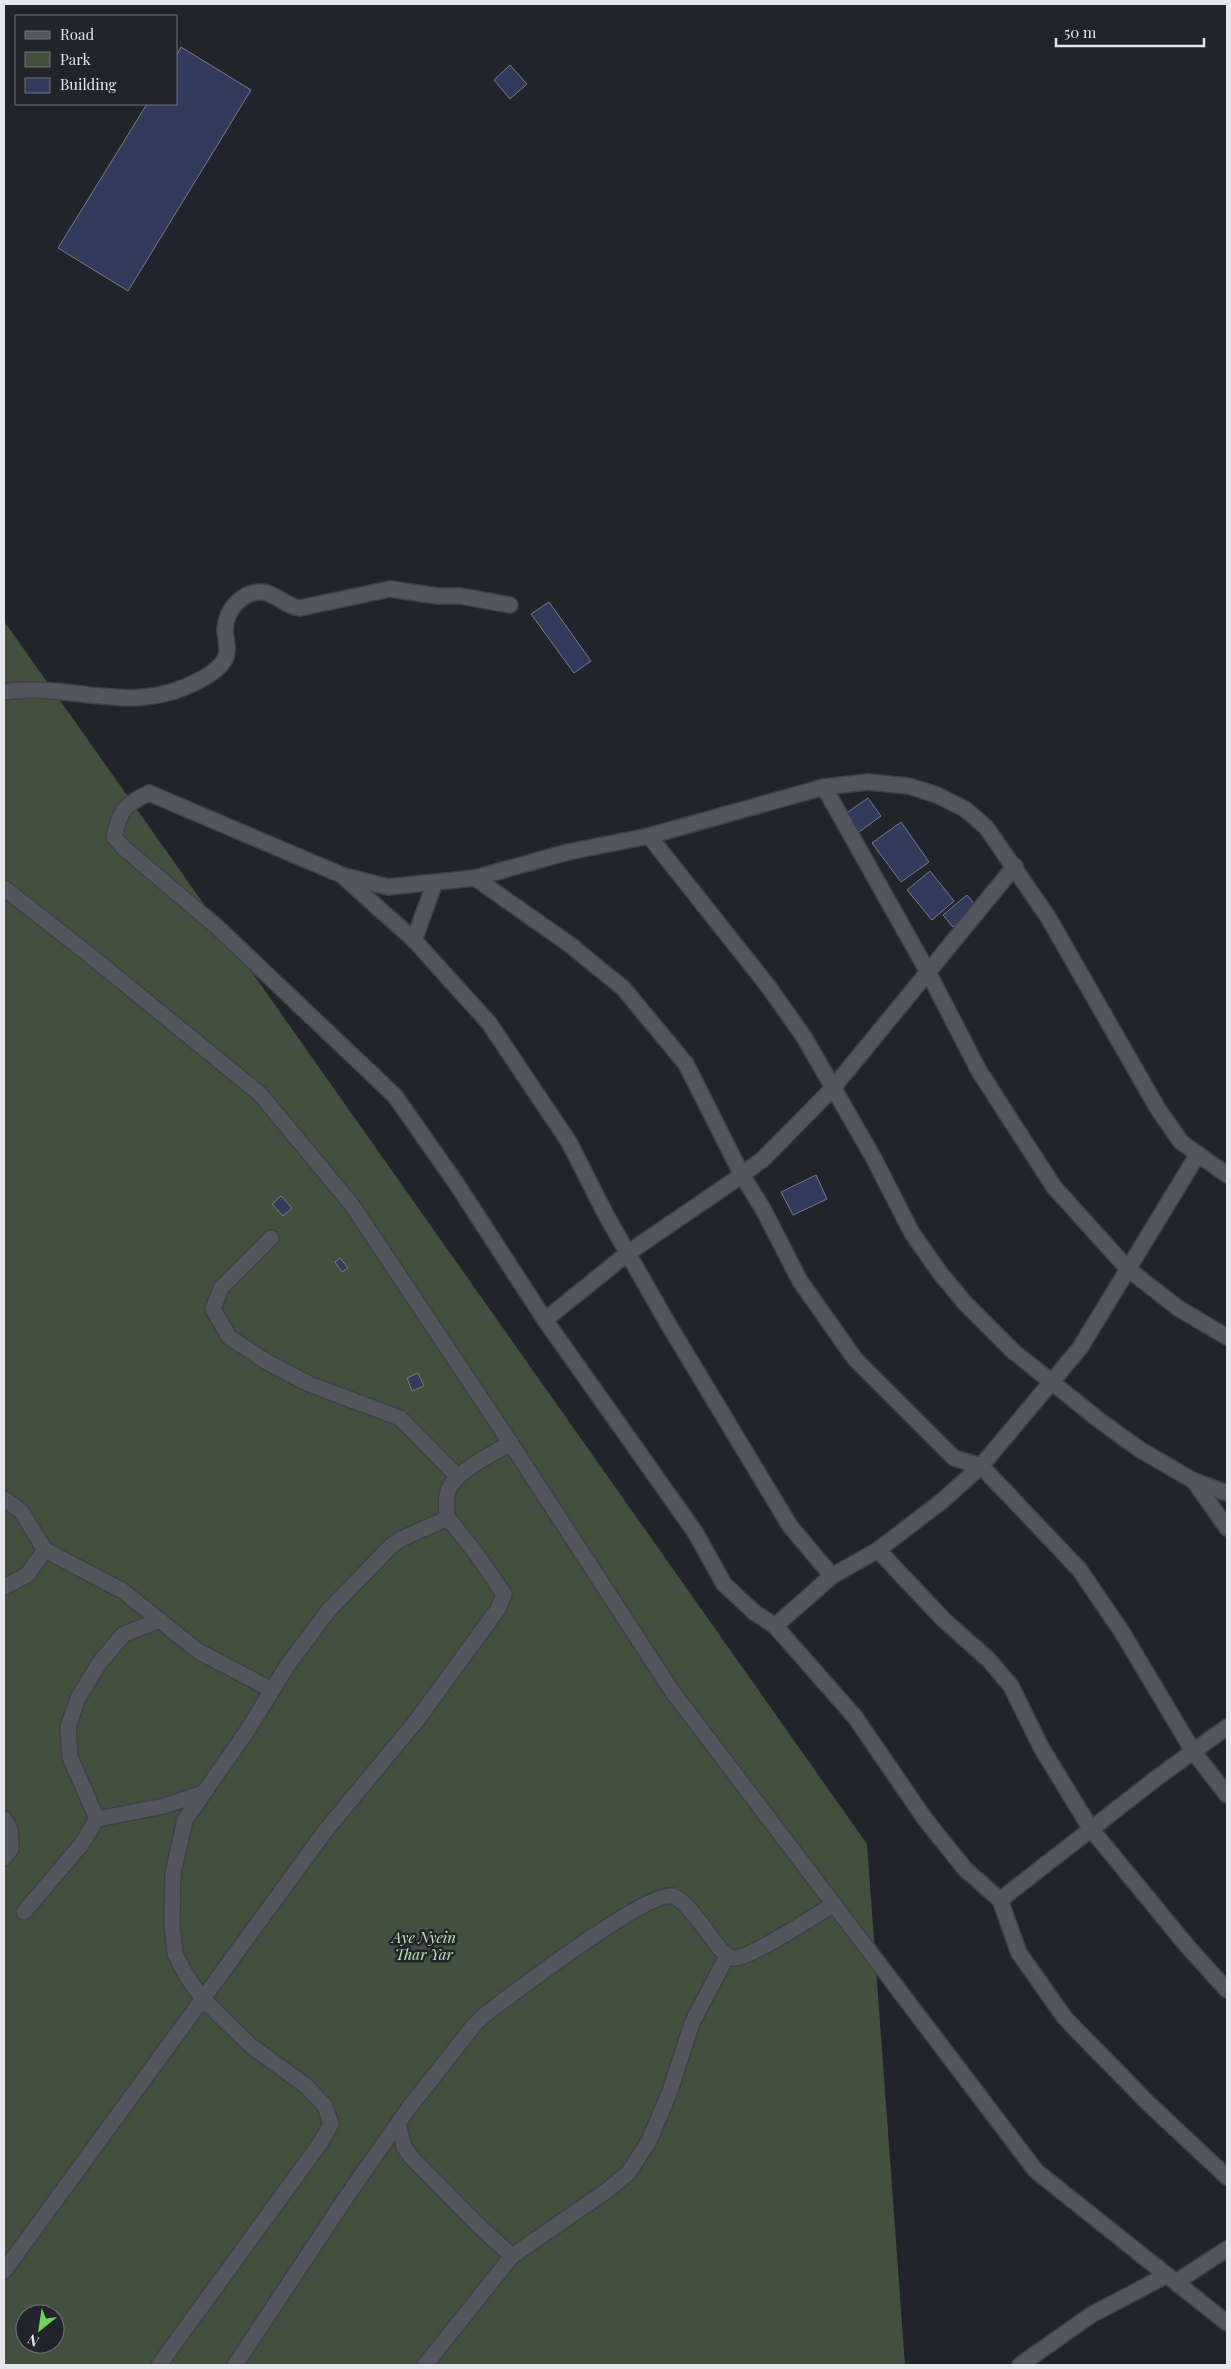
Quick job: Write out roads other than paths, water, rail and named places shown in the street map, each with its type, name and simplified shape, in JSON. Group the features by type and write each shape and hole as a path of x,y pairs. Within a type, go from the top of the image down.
{"street":[{"path":"4,692 38,690 134,699 161,696 207,675 224,662 227,651 225,627 230,613 241,598 256,593 267,594 289,606 300,608 390,589 438,596 460,596 510,605"},
{"path":"1227,1175 1181,1142 1158,1110 1048,918 1015,866 986,827 965,809 937,795 909,786 868,782 824,787 649,836 568,852 475,878 388,887 344,876 149,793 129,802 118,820 114,837 217,927 394,1096 456,1183 544,1320 695,1532 724,1584 754,1612 776,1626 855,1716 926,1819 965,1869 1000,1900 1019,1953 1065,2018 1147,2102 1227,2177"},
{"path":"824,787 928,972 979,1071 1054,1187 1128,1269 1178,1308 1227,1337"},
{"path":"649,836 768,986 804,1038 873,1157 912,1232 940,1273 965,1303 1013,1351 1051,1383 1139,1449 1194,1481 1227,1493"},
{"path":"544,1320 628,1252 763,1159 832,1089 1015,866"},
{"path":"344,876 414,940 489,1024 569,1142 628,1252 722,1415 790,1526 832,1576"},
{"path":"475,878 569,944 623,988 686,1064 742,1175 763,1209 800,1280 855,1359 954,1458 981,1466 1079,1569 1122,1632 1193,1751 1227,1795"},
{"path":"414,940 435,882"},
{"path":"4,888 260,1094 352,1206 672,1691 1036,2171 1227,2323"},
{"path":"776,1626 832,1576 878,1550 942,1501 981,1466 1080,1348 1198,1154"},
{"path":"271,1238 221,1288 213,1309 229,1337 267,1362 309,1384 400,1418 458,1477"},
{"path":"4,2270 326,1830 418,1720 498,1609 504,1594 475,1552 448,1518 446,1503 448,1489 458,1477 510,1443"},
{"path":"1194,1481 1227,1528"},
{"path":"4,1499 21,1511 45,1550 123,1591 198,1651 272,1690"},
{"path":"4,1504 21,1511"},
{"path":"159,2365 321,2142 331,2124 325,2106 306,2086 250,2045 204,1999 187,1977 175,1954 172,1923 172,1873 185,1820 247,1731 286,1666 328,1611 390,1546 401,1539 448,1518"},
{"path":"4,1587 28,1575 45,1550"},
{"path":"878,1550 944,1620 989,1660 1010,1686 1042,1749 1091,1830 1188,1947 1227,1990"},
{"path":"97,1819 70,1757 68,1727 78,1698 100,1662 124,1634 160,1620"},
{"path":"1000,1900 1227,1726"},
{"path":"24,1912 80,1846 97,1819 164,1806 202,1793"},
{"path":"4,1819 10,1829 11,1850 4,1858"},
{"path":"235,2365 347,2196 398,2124 481,2018 592,1936 658,1898 671,1896 682,1901 726,1956 733,1958 744,1956 834,1904"},
{"path":"426,2365 512,2256 609,2189 629,2172 649,2141 670,2091 692,2023 726,1956"},
{"path":"398,2124 404,2148 413,2159 478,2225 512,2256"},
{"path":"1020,2365 1092,2315 1172,2278 1227,2249"}],"park label":[{"name":"Aye Nyein Thar Yar","path":"424,1946"}]}
